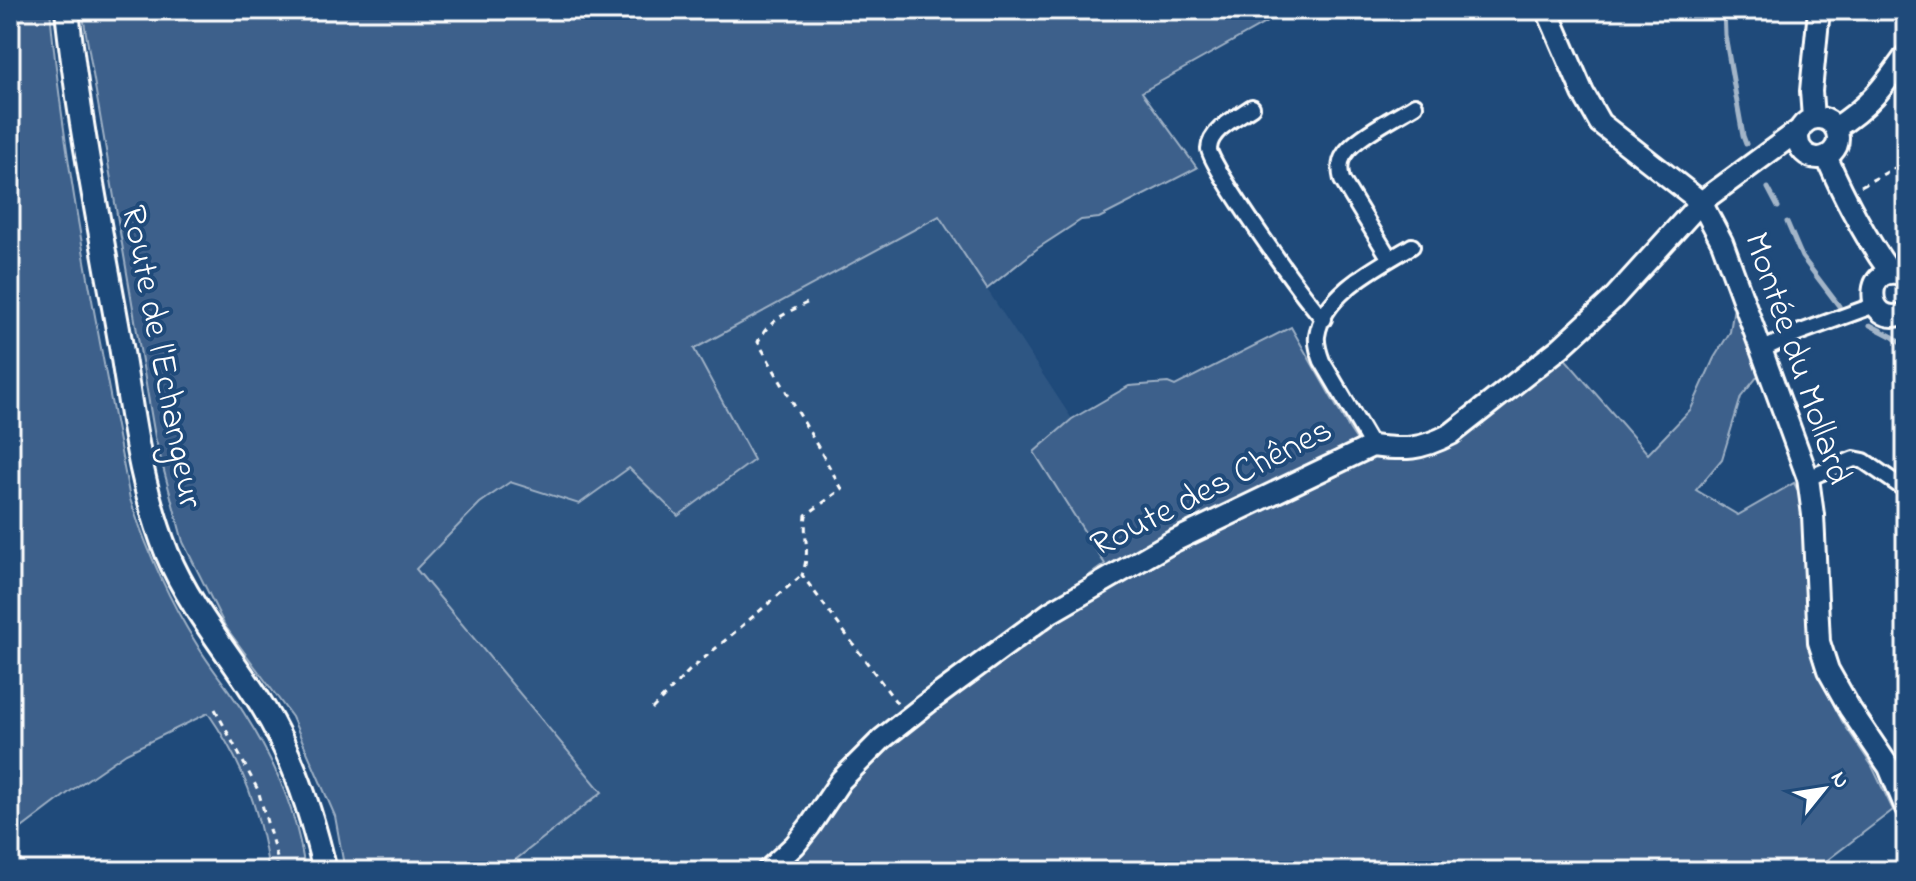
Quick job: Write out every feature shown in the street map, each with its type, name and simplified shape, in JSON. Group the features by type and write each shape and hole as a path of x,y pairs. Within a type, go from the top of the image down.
{"main road":[{"name":"Route de l'Echangeur","path":"67,10 100,231 141,467 152,510 187,595 258,699 284,746 304,796 324,871"}],"street":[{"path":"1547,10 1583,93 1600,123 1701,202"},
{"path":"1819,10 1810,139 1875,251 1893,275 1874,287 1875,305 1891,316 1906,313"},
{"path":"1836,132 1875,98 1906,55"},
{"path":"1390,259 1342,180 1340,169 1343,156 1352,146 1415,105"},
{"path":"1252,107 1217,133 1211,142 1210,154 1306,299 1324,319"},
{"path":"1826,119 1836,132 1836,147 1810,139 1826,119"},
{"name":"Route des Chênes","path":"767,871 795,845 841,780 882,739 1051,612 1172,542 1372,446 1405,450 1434,443 1451,434 1560,348 1612,300 1701,202 1766,155 1810,139"},
{"name":"Montée du Mollard","path":"1701,202 1722,242 1808,478 1813,515 1819,642 1828,670 1889,767 1906,808"},
{"path":"1372,446 1326,368 1319,354 1317,337 1332,306 1349,286 1412,246"},
{"path":"1761,350 1875,305"},
{"path":"1808,478 1854,459 1864,461 1906,490"}],"path":[{"path":"1843,196 1906,162"},
{"path":"652,709 689,671 802,575 808,560 804,525 806,515 842,489 758,342 763,332 783,314 807,303"},
{"path":"802,575 908,719"},
{"path":"215,709 258,790 277,858 277,871"}],"shaded area":[{"path":"10,10 50,10 74,195 130,499 151,555 176,608 201,652 244,713 275,769 297,829 305,871 269,871 248,788 221,732 208,713 126,753 10,837"},
{"path":"82,10 1281,10 1283,13 1142,92 1197,168 1099,218 1081,220 1038,248 987,289 939,216 694,349 754,460 678,516 629,468 579,504 510,482 480,503 416,569 602,792 505,868 507,871 345,871 335,816 292,717 225,626 183,542 155,437"},
{"path":"939,216 1072,419 1034,452 1105,564 923,694 790,841 753,871 507,871 505,868 601,791 416,568 480,503 510,482 579,504 629,468 679,516 754,460 693,349"},
{"path":"1734,307 1761,372 1741,397 1722,459 1696,490 1738,515 1794,483 1802,499 1814,666 1842,721 1872,766 1893,810 1813,871 753,871 790,841 923,694 1105,564 1034,452 1072,419 1129,386 1168,383 1175,386 1291,327 1368,457 1430,454 1562,355 1648,454 1691,409 1714,358 1730,332"}],"waterway":[{"path":"1724,10 1725,35 1746,144"},
{"path":"1768,188 1778,207"},
{"path":"1787,222 1802,257 1839,306"},
{"path":"1870,325 1906,347"}]}
